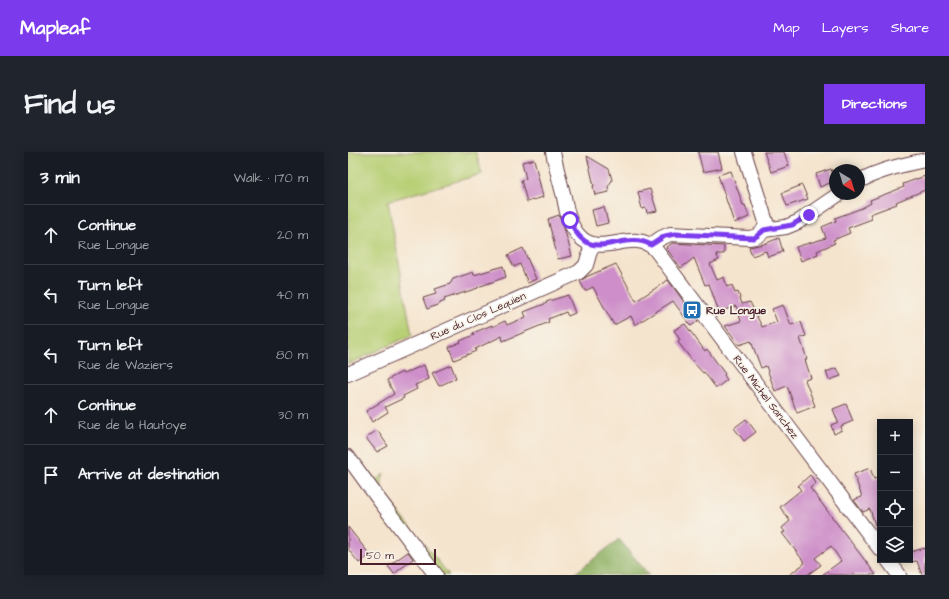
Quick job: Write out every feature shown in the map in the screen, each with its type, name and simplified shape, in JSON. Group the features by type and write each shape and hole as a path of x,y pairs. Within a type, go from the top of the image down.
{"street":[{"path":"553,152 572,226 578,235 592,244 602,246 636,240 651,245 670,234 749,238 757,236 764,230 798,222 830,200"},
{"path":"744,152 765,217 766,226 764,230"},
{"path":"865,178 886,169 925,160"},
{"name":"Rue du Clos Lequien","path":"348,374 578,272 586,265 592,244"},
{"name":"Rue Michel Sanchez","path":"651,245 877,545"},
{"path":"348,457 436,575"},
{"path":"890,563 899,575"}],"green space":[{"path":"348,152 476,152 482,174 388,201 412,335 348,364"},
{"path":"384,474 382,479 382,489 384,494 449,575 439,575 371,484"},
{"path":"619,539 649,575 573,575"}],"building":[{"path":"698,152 718,152 722,168 703,172"},
{"path":"764,152 784,152 789,166 771,172"},
{"path":"587,156 609,169 612,180 608,187 609,192 595,195"},
{"path":"534,159 543,197 527,202 521,180 526,179 522,162"},
{"path":"829,170 829,183 820,187 816,174"},
{"path":"731,171 743,205 745,205 749,217 734,223 718,175"},
{"path":"925,176 925,190 896,202 897,204 870,214 872,219 848,228 850,233 833,240 835,243 817,251 818,254 801,261 796,247 826,238 822,227 836,221 835,218 862,208 871,203 870,200 904,187 903,184"},
{"path":"802,185 808,199 787,206 782,193"},
{"path":"650,189 657,211 647,213 646,208 642,209 638,192"},
{"path":"604,207 608,223 596,226 592,210"},
{"path":"559,215 572,256 558,259 548,219"},
{"path":"779,238 783,252 768,257 766,251 752,256 749,247 764,244"},
{"path":"672,243 724,246 724,254 716,254 719,260 710,264 717,280 724,277 727,287 732,285 735,293 738,292 742,304 750,302 762,327 777,322 772,309 783,305 791,325 801,322 806,336 800,338 811,378 805,380 815,406 797,413 787,386 775,391 766,366 761,368 751,341 739,345 725,326 741,321 736,306 719,312 709,284 705,285 694,258 681,268 666,248"},
{"path":"523,248 536,279 528,283 520,264 514,267 508,255"},
{"path":"616,264 636,301 668,280 698,321 691,326 673,301 635,325 631,316 614,325 593,287 585,291 580,281"},
{"path":"503,266 506,277 444,299 445,301 440,304 427,309 423,298 436,294 435,289 450,284 453,279 473,272 474,275"},
{"path":"568,295 575,313 568,316 566,312 548,319 549,322 503,341 502,336 475,349 476,351 454,360 449,347 474,335 473,333 505,321 507,325 526,317 524,312 547,303 546,302"},
{"path":"685,324 705,351 707,349 725,374 724,375 727,380 716,388 678,342 680,340 674,330"},
{"path":"424,365 429,379 415,385 417,389 403,396 404,398 385,407 388,412 372,422 366,411 394,394 387,380 402,372 403,374"},
{"path":"451,365 456,378 439,386 432,373"},
{"path":"837,368 841,376 829,380 826,372"},
{"path":"846,404 853,421 841,426 842,430 834,434 831,425 838,422 833,409"},
{"path":"746,419 756,432 744,441 734,428"},
{"path":"377,430 388,446 377,452 366,438"},
{"path":"870,468 874,479 877,478 877,531 870,509 863,512 854,500 862,497 854,474"},
{"path":"810,475 816,483 810,488 876,575 822,575 841,561 831,546 815,558 821,565 807,575 789,575 805,563 782,533 785,532 782,528 790,521 780,507 801,490 798,486"},
{"path":"348,527 370,555 359,563 348,549"},
{"path":"925,548 925,575 922,575 917,561 913,562 913,551"},
{"path":"408,552 413,559 394,574 388,566"}],"place":[{"name":"Rue Longue","path":"692,310"}],"route":[{"path":"570,220 578,235 597,246 636,240 651,245 670,234 754,238 761,234 764,230 792,225 809,215"}]}
